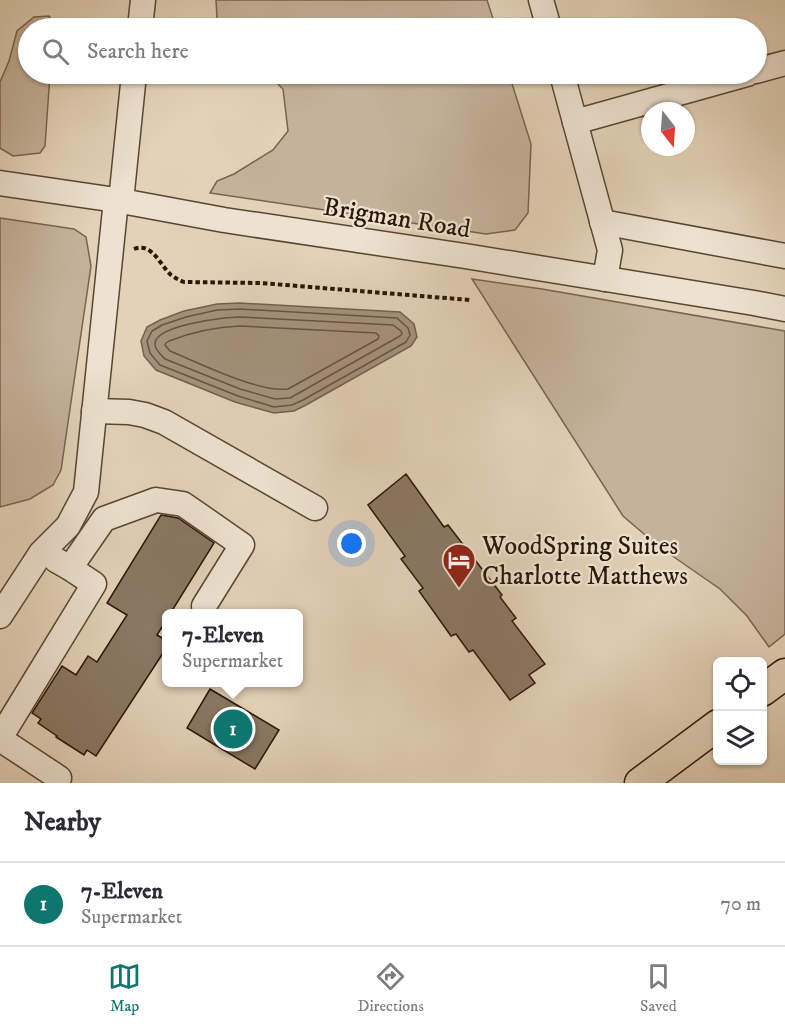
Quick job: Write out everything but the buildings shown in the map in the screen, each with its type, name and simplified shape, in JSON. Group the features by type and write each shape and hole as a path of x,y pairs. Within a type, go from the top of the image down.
{"main road":[{"path":"767,687 785,674"},
{"path":"640,783 713,728"}],"street":[{"path":"141,18 143,0"},
{"path":"541,0 546,18"},
{"path":"767,68 785,63"},
{"path":"0,616 41,553 68,525 86,492 133,84"},
{"path":"565,84 610,250 605,279"},
{"path":"575,122 711,84"},
{"name":"Brigman Road","path":"0,183 785,309"},
{"path":"602,222 785,256"},
{"path":"94,411 129,412 164,422 315,508"},
{"path":"70,568 104,519 156,500 183,504 242,545 204,606"},
{"path":"41,553 94,584 0,739 59,778"}],"path":[{"path":"130,251 139,247 147,248 170,274 184,282 261,283 470,300"}],"shaded area":[{"path":"216,0 487,0 493,18 217,18"},
{"path":"49,16 50,18 33,18"},
{"path":"17,31 18,84 49,84 45,146 40,153 13,156 0,148 0,82 9,61"},
{"path":"278,84 512,84 531,144 528,213 515,230 486,234 210,193 217,181 234,174 273,150 288,131 283,89"},
{"path":"0,218 74,229 86,237 91,266 61,470 53,485 30,499 0,507"},
{"path":"472,279 785,331 785,634 769,647 747,616 720,589 658,546 623,516"}],"water":[{"path":"240,303 400,312 414,324 417,337 411,346 306,405 294,411 274,413 235,402 156,370 144,356 141,341 147,327 184,311 217,304"}],"place":[{"name":"WoodSpring Suites Charlotte Matthews","path":"459,589"},
{"name":"7-Eleven","path":"233,729"}]}
